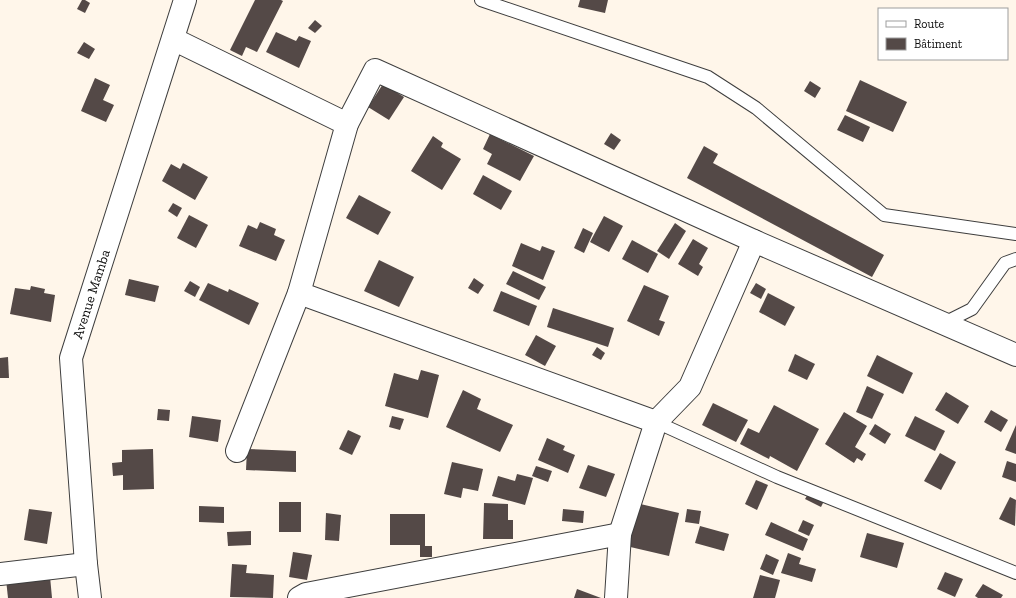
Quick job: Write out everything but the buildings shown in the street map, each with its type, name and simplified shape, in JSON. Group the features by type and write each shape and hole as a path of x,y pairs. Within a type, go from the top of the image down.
{"street":[{"name":"Avenue Mamba","path":"90,598 86,564 71,358 185,0"},
{"path":"173,39 347,124"},
{"path":"236,452 299,293 347,124 375,70 754,241 1016,355"},
{"path":"616,598 620,534 656,422 690,387 754,241"},
{"path":"299,293 656,422"},
{"path":"299,598 306,594 620,534"},
{"path":"0,574 86,564"}],"lane":[{"path":"481,0 708,77 756,108 884,215 1016,234"},
{"path":"944,323 972,309 1005,262 1016,259"},
{"path":"656,422 777,477 1016,573"}]}
